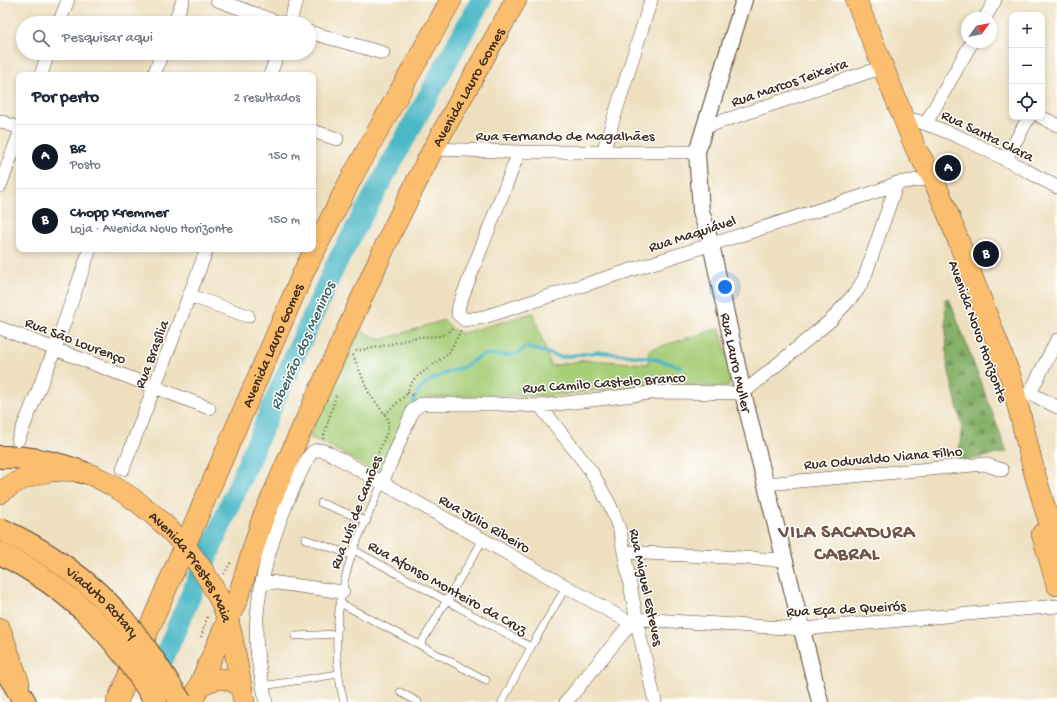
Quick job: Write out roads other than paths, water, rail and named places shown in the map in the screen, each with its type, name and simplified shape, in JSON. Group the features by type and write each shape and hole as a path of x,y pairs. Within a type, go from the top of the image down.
{"highway":[{"path":"0,457 36,459 57,463 82,472"},
{"name":"Viaduto Rotary","path":"0,529 56,561 107,603 138,637 181,702"},
{"name":"Viaduto Rotary","path":"0,554 51,583 87,612 117,644 138,672 156,702"},
{"path":"0,661 25,702"}],"main road":[{"path":"316,220 437,0"},
{"name":"Avenida Lauro Gomes","path":"316,247 451,0"},
{"name":"Avenida Lauro Gomes","path":"196,694 228,623 255,576 262,520 294,444 393,229 433,149 516,0"},
{"name":"Avenida Novo Horizonte","path":"856,0 916,149 956,266 1000,382 1022,467 1057,585"},
{"name":"Avenida Novo Horizonte","path":"926,179 1009,371 1023,396 1057,548"},
{"name":"Avenida Lauro Gomes","path":"104,702 184,546 300,252"},
{"name":"Avenida Lauro Gomes","path":"116,702 314,252"},
{"name":"Avenida Prestes Maia","path":"0,493 16,481 41,472 82,472 105,481 135,500 184,546 214,590 224,608 243,696"},
{"path":"214,590 226,590 255,576"},
{"path":"0,629 25,702"},
{"path":"196,694 214,678 222,678 236,683 243,696"}],"street":[{"path":"62,16 68,0"},
{"path":"177,16 183,0"},
{"path":"217,0 261,16"},
{"path":"291,16 297,0"},
{"path":"603,152 651,0"},
{"name":"Rua Lauro Muller","path":"744,0 697,152 701,211 711,244 743,393 820,702"},
{"path":"988,12 995,0"},
{"path":"316,34 383,52"},
{"path":"926,123 969,48"},
{"path":"41,72 45,60"},
{"path":"155,72 159,60"},
{"path":"271,72 275,60"},
{"name":"Rua Marcos Teixeira","path":"705,127 883,67"},
{"name":"Rua Santa Clara","path":"903,117 926,123 1005,160 1057,187"},
{"path":"1045,119 1057,125"},
{"path":"1005,160 1027,120"},
{"path":"0,121 16,127"},
{"path":"316,132 337,139"},
{"path":"0,186 16,143"},
{"name":"Rua Fernando de Magalhães","path":"433,149 519,152 697,152"},
{"name":"Rua Maquiável","path":"519,152 463,292 458,311 463,319 484,317 875,192 897,183 926,179"},
{"path":"743,393 831,320 857,291 864,279 897,183"},
{"path":"18,440 55,350 89,252"},
{"name":"Rua Brasília","path":"123,469 156,388 206,252"},
{"path":"191,296 248,316"},
{"name":"Rua São Lourenço","path":"0,328 209,408"},
{"path":"1057,340 1023,396 1057,407"},
{"name":"Rua Camilo Castelo Branco","path":"414,408 418,405 427,404 498,404 540,406 659,392 743,393"},
{"name":"Rua Miguel Esteves","path":"540,406 591,471 610,505 620,532 625,552 635,623 655,702"},
{"name":"Rua Luís de Camões","path":"380,481 414,408"},
{"name":"Rua Júlio Ribeiro","path":"255,576 273,541 304,464 309,456 318,450 331,454 566,587 635,623"},
{"name":"Rua Oduvaldo Viana Filho","path":"766,484 984,464 1002,470"},
{"path":"625,552 784,560"},
{"path":"266,702 257,651 259,600 255,576 341,598"},
{"name":"Rua Eça de Queirós","path":"635,623 803,629 1057,606"},
{"path":"566,702 635,623"}],"lane":[{"name":"Rua Luís de Camões","path":"344,702 338,674 337,634 341,598 353,552 367,522 380,481"},
{"path":"321,503 367,522"},
{"name":"Rua Afonso Monteiro da Cruz","path":"305,539 353,552 531,648"},
{"path":"420,646 483,540"},
{"path":"502,702 566,587"},
{"path":"341,598 420,646 486,680"},
{"path":"295,636 337,634"},
{"path":"264,686 338,674"},
{"path":"400,692 418,702"}],"waterway":[{"name":"Ribeirão dos Meninos","path":"153,683 278,393 336,264 481,0"},
{"path":"413,404 420,389 440,375 466,366 476,358 482,356 516,354 526,347 561,357 598,352 652,358 681,367"}],"place":[{"name":"BR","path":"948,168"},
{"name":"Chopp Kremmer","path":"986,254"}],"district":[{"name":"VILA SACADURA CABRAL","path":"847,541"}]}
